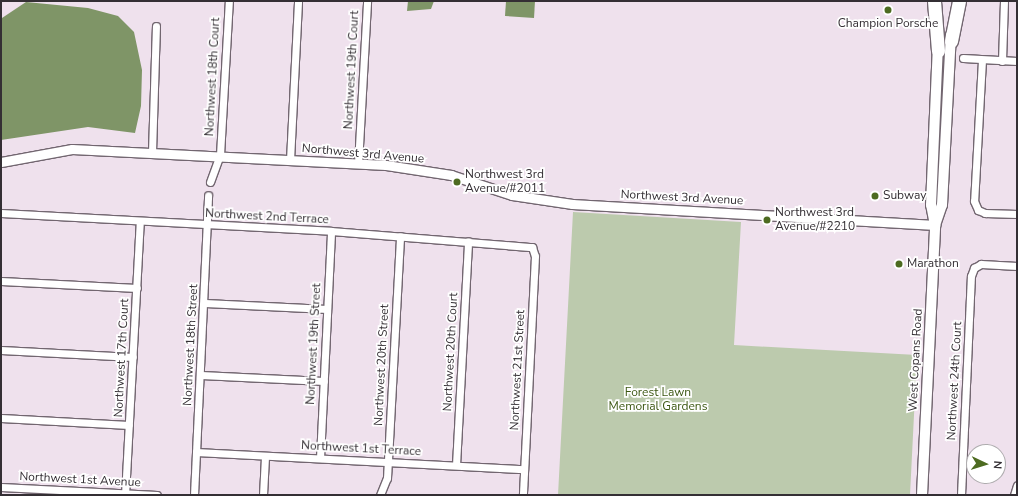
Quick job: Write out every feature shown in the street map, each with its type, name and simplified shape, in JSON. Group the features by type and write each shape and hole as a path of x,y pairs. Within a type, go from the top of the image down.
{"highway":[{"path":"934,1 938,51"},
{"path":"951,40 959,1"}],"main road":[{"name":"West Copans Road","path":"936,225 931,205 940,1"},
{"name":"West Copans Road","path":"922,495 936,225 942,205 953,1"}],"street":[{"name":"Northwest 18th Court","path":"220,155 229,1"},
{"path":"290,160 298,1"},
{"name":"Northwest 19th Court","path":"358,164 367,1"},
{"path":"1002,61 1004,1"},
{"path":"152,152 156,26"},
{"path":"963,58 1017,61"},
{"path":"982,60 974,201 978,210 986,213 1017,214"},
{"name":"Northwest 3rd Avenue","path":"1,162 72,149 220,155 358,164 402,167 451,175 512,195 565,203 936,225"},
{"path":"210,182 220,155"},
{"name":"Northwest 18th Street","path":"194,495 205,303 208,195"},
{"name":"Northwest 2nd Terrace","path":"1,213 331,231 532,247"},
{"name":"Northwest 17th Court","path":"125,494 140,221"},
{"name":"Northwest 19th Street","path":"320,458 331,231"},
{"name":"Northwest 20th Street","path":"380,495 387,478 400,236"},
{"name":"Northwest 20th Court","path":"456,465 468,241"},
{"name":"Northwest 21st Street","path":"523,495 535,256 532,247"},
{"name":"Northwest 24th Court","path":"961,495 971,276 974,268 980,264 1017,266"},
{"path":"1,281 137,288"},
{"path":"205,303 327,310"},
{"path":"1,350 133,357"},
{"path":"201,376 324,381"},
{"path":"1,418 129,425"},
{"name":"Northwest 1st Terrace","path":"196,452 524,469"},
{"path":"263,495 265,456"},
{"path":"1014,495 1017,485"},
{"name":"Northwest 1st Avenue","path":"1,487 157,495"}],"green space":[{"name":"Forest Lawn Memorial Gardens","path":"573,212 741,222 734,345 917,355 910,495 558,495"}],"shaded area":[{"path":"408,1 434,1 431,9 407,11"},
{"path":"506,1 535,1 534,18 505,16"},
{"path":"26,2 88,8 118,16 134,32 142,70 141,106 135,133 88,127 1,140 1,21 2,18"}],"place":[{"name":"Champion Porsche","path":"888,10"},
{"name":"Northwest 3rd Avenue/#2011","path":"457,182"},
{"name":"Subway","path":"875,196"},
{"name":"Northwest 3rd Avenue/#2210","path":"767,220"},
{"name":"Marathon","path":"899,264"}]}
